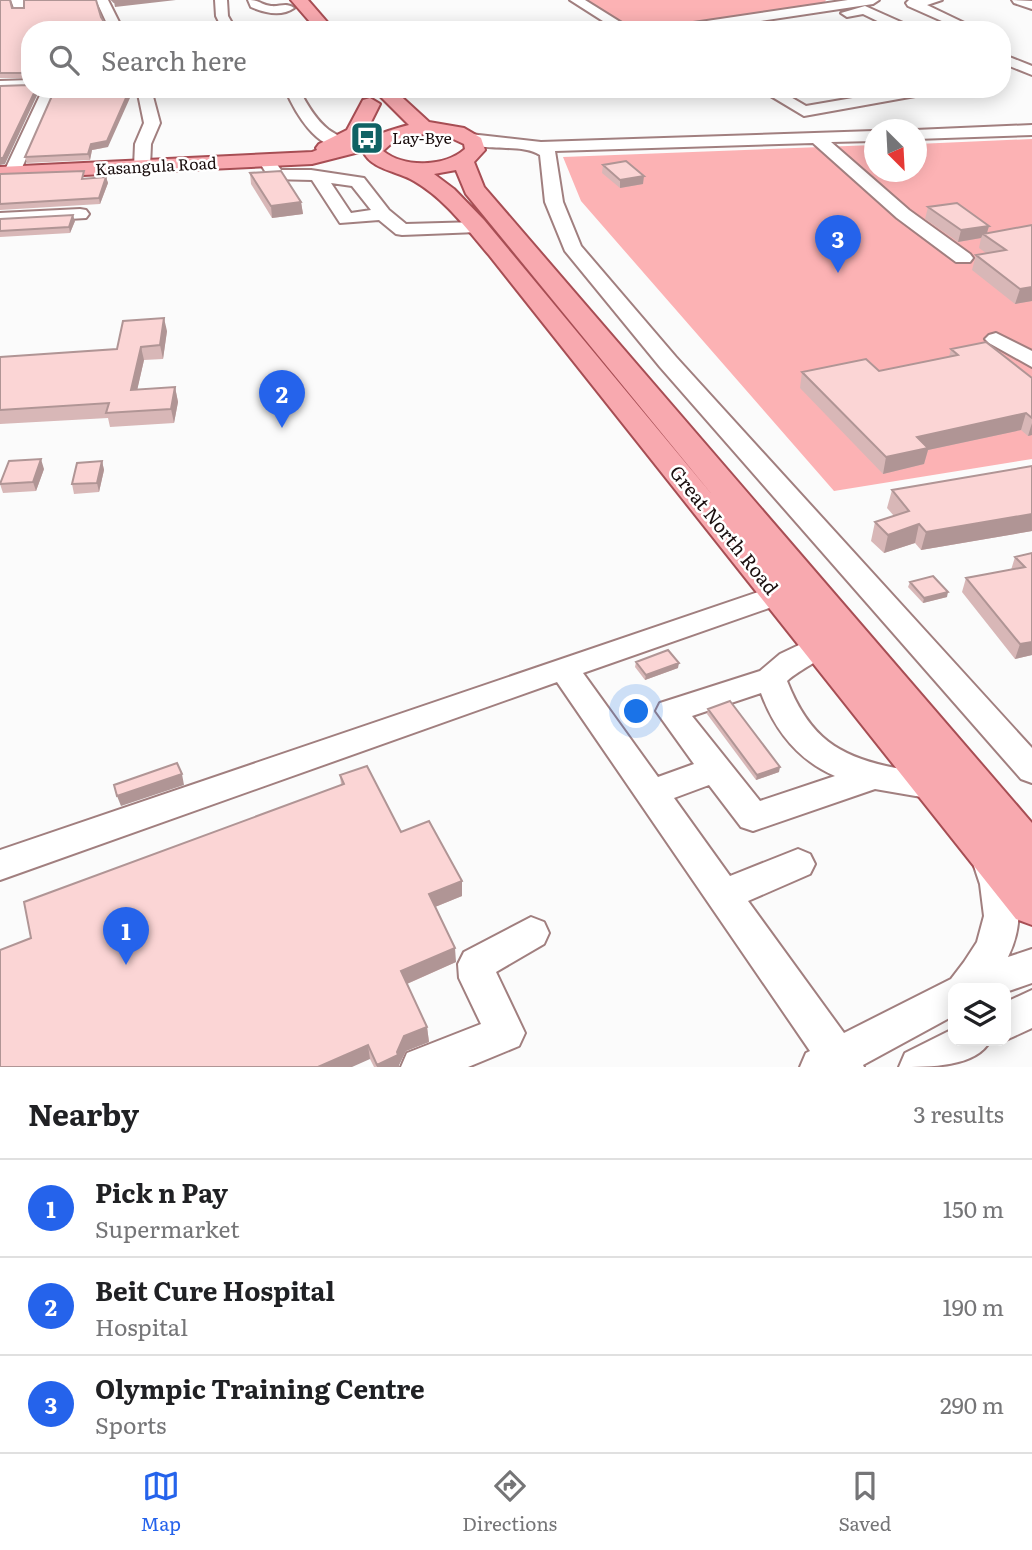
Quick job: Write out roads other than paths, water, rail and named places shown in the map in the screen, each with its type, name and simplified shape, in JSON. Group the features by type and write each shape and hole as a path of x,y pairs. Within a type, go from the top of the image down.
{"main road":[{"path":"289,3 300,21"},
{"path":"289,3 314,21"},
{"path":"309,164 355,134 368,98"},
{"path":"370,98 382,139 372,150 375,156 399,166"},
{"path":"375,98 424,128 451,131 467,152"},
{"name":"Kasangula Road","path":"309,164 424,128"},
{"name":"Kasangula Road","path":"6,172 266,160 309,164 438,167 467,152"},
{"name":"Great North Road","path":"467,152 474,188 1032,853"},
{"name":"Great North Road","path":"399,166 440,185 478,227 1032,905"}],"street":[{"path":"102,0 112,21"},
{"path":"221,0 225,21"},
{"path":"254,0 259,8 266,10 289,3"},
{"path":"576,0 612,21"},
{"path":"742,21 870,4 900,5 936,0"},
{"path":"1018,0 1032,5"},
{"path":"804,21 870,4 894,21"},
{"path":"900,5 925,21"},
{"path":"900,5 947,21"},
{"path":"1011,46 1032,55"},
{"path":"1011,62 1032,72"},
{"path":"1011,76 1032,72"},
{"path":"0,85 21,84"},
{"path":"6,172 45,98"},
{"path":"142,167 143,144 152,123 146,98"},
{"path":"296,98 326,138 340,143"},
{"path":"782,98 804,111 870,98"},
{"path":"927,134 1032,130"},
{"path":"467,152 538,146 864,136"},
{"path":"817,138 903,214 963,258"},
{"path":"538,146 548,153 554,202 572,247 668,362 1028,761"},
{"path":"309,164 346,219 383,214"},
{"path":"309,164 358,182 383,214 402,230 478,227"},
{"path":"0,218 80,214"},
{"path":"996,339 1032,360"},
{"path":"0,865 776,595"},
{"path":"818,646 790,661 771,679 671,711 753,817 872,777"},
{"path":"564,669 723,895 834,1064 948,999"},
{"path":"771,679 778,703 794,730 809,748 835,765 872,777 933,786"},
{"path":"651,793 716,769"},
{"path":"972,983 987,965 999,936 1002,903 993,870 977,838"},
{"path":"723,895 798,864"},
{"path":"421,1067 505,1034 478,978 477,964 531,933"},
{"path":"983,983 1032,966"},
{"path":"1011,1019 1032,1008"},
{"path":"1011,1030 1032,1032"},
{"path":"919,1067 960,1046"}],"place":[{"name":"Lay-Bye","path":"367,138"},
{"name":"Olympic Training Centre","path":"838,273"},
{"name":"Beit Cure Hospital","path":"282,428"},
{"name":"Pick n Pay","path":"126,965"}]}
